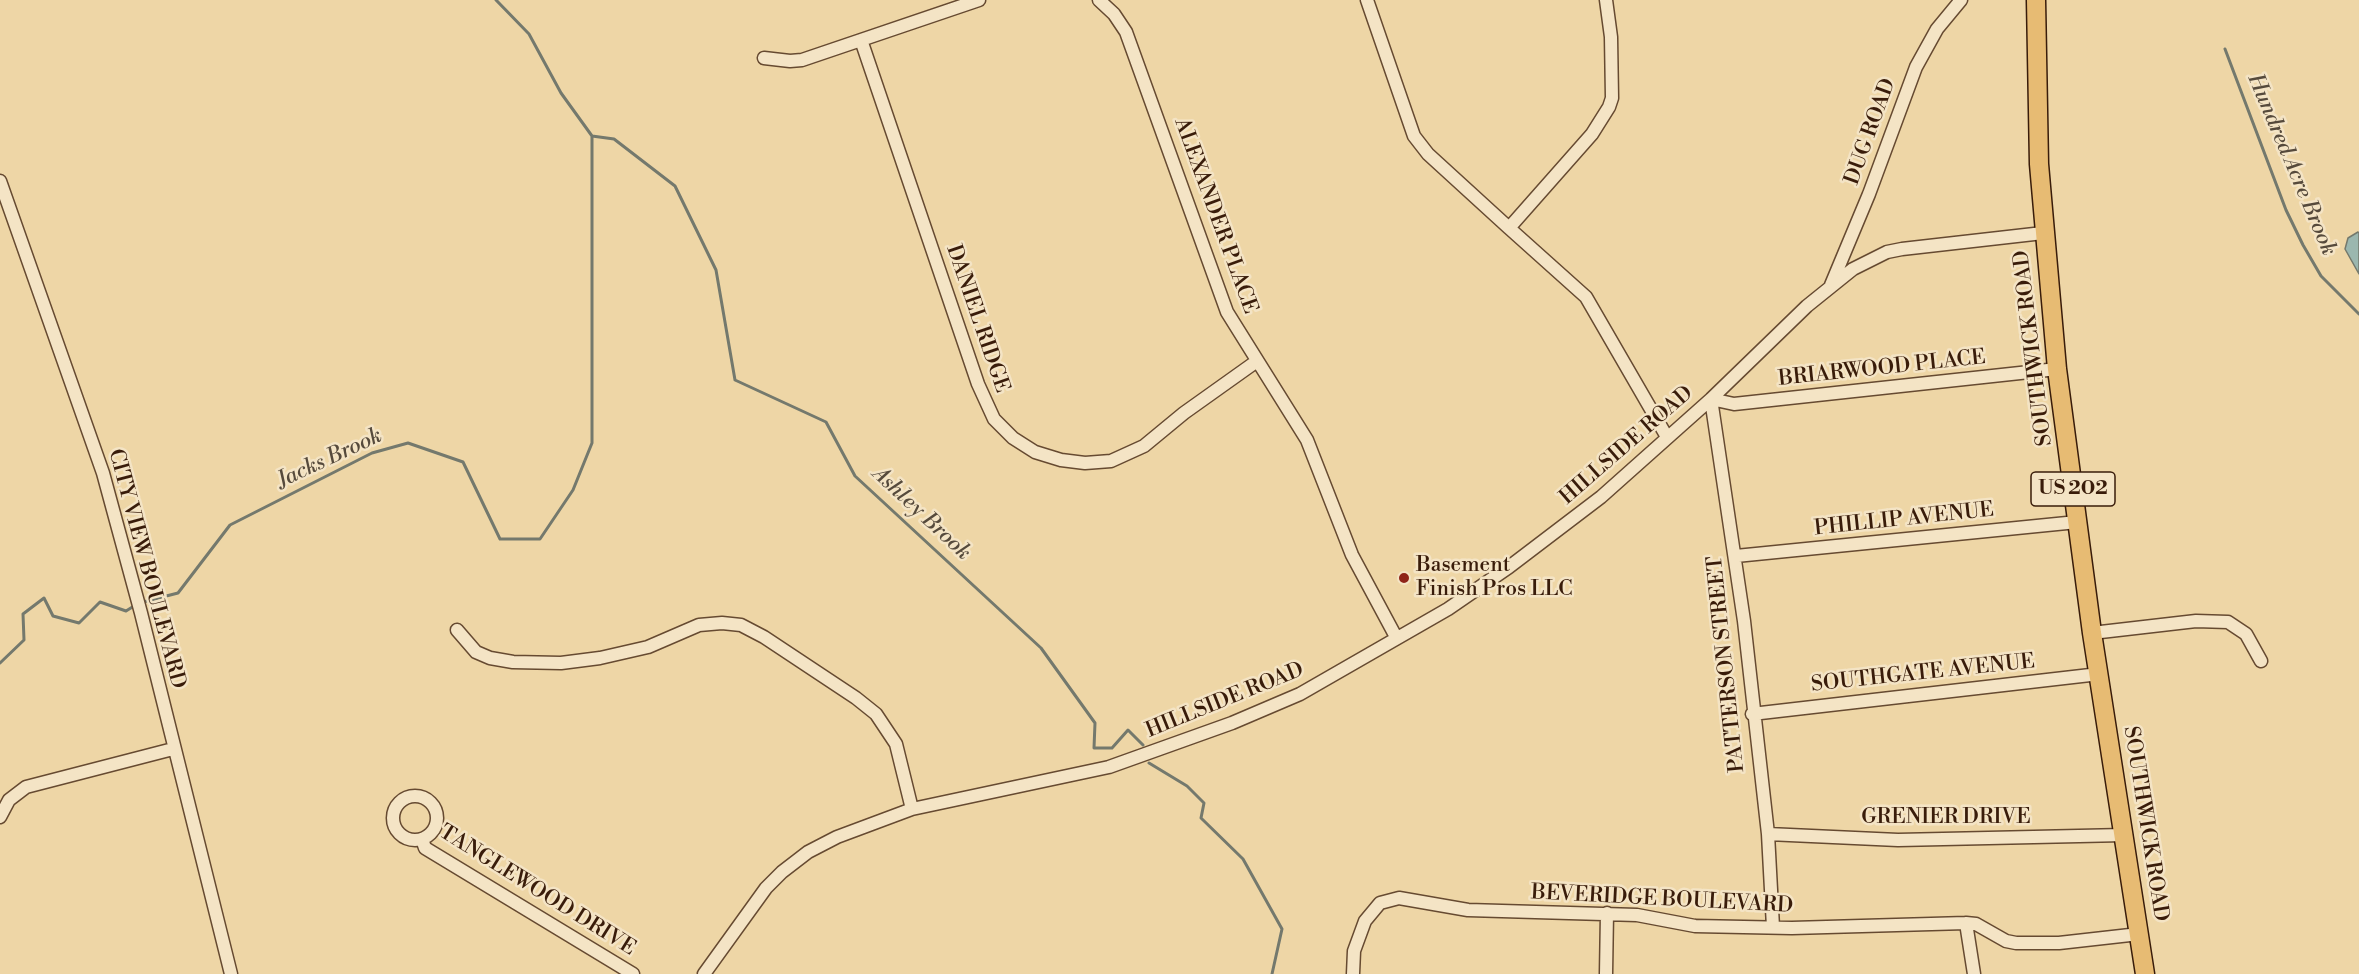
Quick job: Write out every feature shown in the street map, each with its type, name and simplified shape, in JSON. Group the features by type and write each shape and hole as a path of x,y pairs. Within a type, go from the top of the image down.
{"highway":[{"name":"SOUTHWICK ROAD","path":"2036,0 2037,135 2043,233 2057,369 2092,633 2145,974"}],"street":[{"path":"764,58 796,61 979,0"},
{"name":"ALEXANDER PLACE","path":"1099,0 1114,14 1126,32 1216,288 1233,323 1307,440 1352,555 1396,637"},
{"path":"1367,0 1414,136 1428,154 1586,297 1667,437"},
{"path":"1509,228 1592,134 1609,107 1612,98 1611,37 1606,0"},
{"name":"DUG ROAD","path":"1830,286 1869,194 1916,67 1937,29 1960,0"},
{"name":"DANIEL RIDGE","path":"861,40 978,384 994,419 1013,438 1035,452 1061,460 1085,464 1111,460 1144,446 1184,413 1257,361"},
{"name":"CITY VIEW BOULEVARD","path":"0,181 103,473 141,613 173,750 231,974"},
{"name":"HILLSIDE ROAD","path":"704,974 766,888 808,852 837,837 912,809 1127,761 1266,710 1339,674 1396,637 1448,609 1518,561 1601,497 1711,399 1830,286 1853,269 1887,252 1924,245 2043,233"},
{"name":"BRIARWOOD PLACE","path":"1711,399 1734,404 2057,369"},
{"name":"PATTERSON STREET","path":"1711,399 1736,556 1752,714 1768,834 1773,927"},
{"name":"PHILLIP AVENUE","path":"1736,556 2077,522"},
{"path":"2092,633 2196,621 2228,622 2246,634 2261,661"},
{"path":"457,630 476,652 490,658 523,663 561,663 600,658 648,647 699,626 722,623 741,625 764,637 856,698 880,719 889,730 900,754 912,809"},
{"name":"SOUTHGATE AVENUE","path":"1752,714 2099,674"},
{"path":"0,817 9,800 26,788 173,750"},
{"name":"GRENIER DRIVE","path":"1768,834 1910,840 2124,835"},
{"name":"TANGLEWOOD DRIVE","path":"422,839 425,848 633,974"},
{"name":"BEVERIDGE BOULEVARD","path":"1353,974 1354,951 1370,913 1383,901 1393,898 1407,898 1478,911 1637,915 1695,926 1773,927 1966,923 1976,924 2006,941 2016,943 2059,943 2139,934"},
{"path":"1606,974 1607,913"},
{"path":"1966,923 1974,974"}],"water":[{"path":"2358,232 2359,274 2345,249 2348,238"}],"waterway":[{"name":"Jacks Brook","path":"143,602 178,593 230,525 372,453 408,443 463,462 500,539 540,539 573,490 592,443 592,136 561,93 529,34 496,0"},
{"name":"Hundred Acre Brook","path":"2225,49 2286,210 2303,245 2321,276 2359,314"},
{"name":"Ashley Brook","path":"592,136 614,139 675,186 716,270 735,380 826,422 855,476 1041,648 1095,723 1094,748 1112,748 1128,730 1143,745"},
{"name":"Jacks Brook","path":"0,663 24,640 23,614 44,598 53,616 79,623 100,602 126,611 134,606"},
{"name":"Ashley Brook","path":"1149,763 1187,786 1204,803 1201,818 1243,859 1282,929 1272,974"}],"place":[{"name":"Basement Finish Pros LLC","path":"1404,578"}]}
